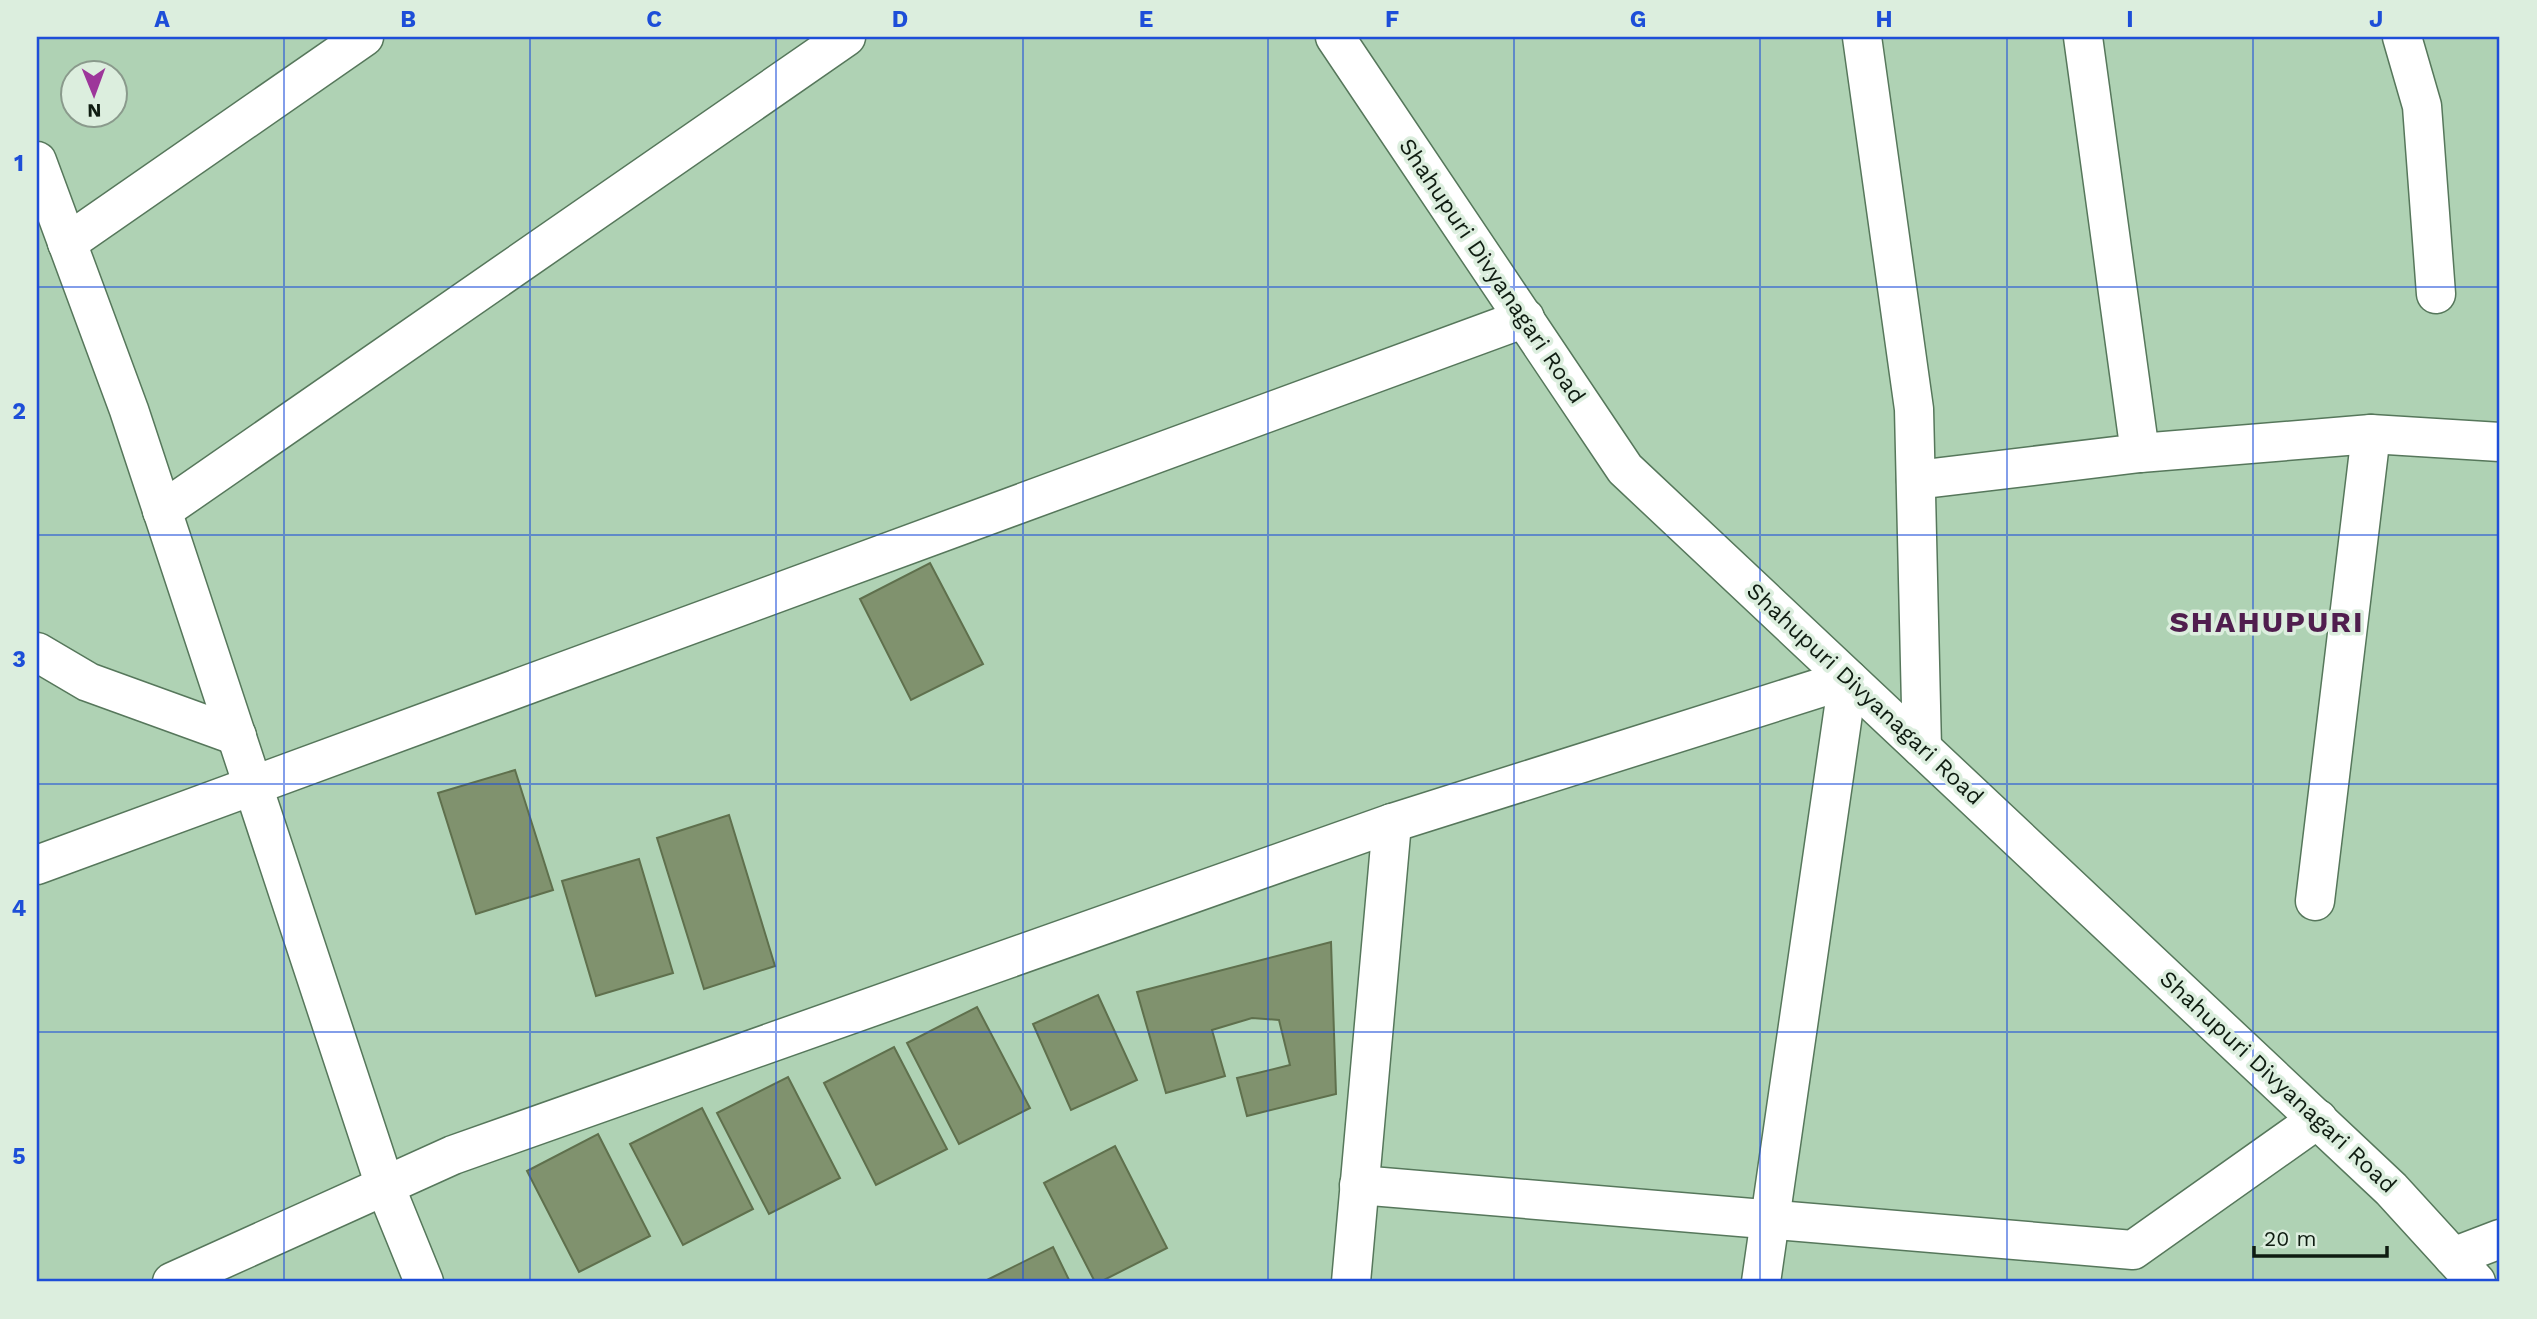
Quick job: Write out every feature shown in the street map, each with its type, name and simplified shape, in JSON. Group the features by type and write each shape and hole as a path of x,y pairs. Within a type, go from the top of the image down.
{"street":[{"path":"67,243 364,37"},
{"path":"162,511 846,37"},
{"name":"Shahupuri Divyanagari Road","path":"1335,37 1625,469 2392,1189 2465,1270"},
{"path":"1862,37 1914,409 1922,748"},
{"path":"2083,37 2140,453"},
{"path":"2402,37 2422,107 2437,294"},
{"path":"37,161 129,410 384,1186 424,1282"},
{"path":"37,865 1525,318"},
{"path":"1916,480 2140,453 2371,434 2500,442"},
{"path":"2315,901 2371,434"},
{"path":"37,652 88,682 236,736"},
{"path":"172,1282 453,1155 1392,823 1848,679 1761,1282"},
{"path":"1351,1282 1392,823"},
{"path":"1359,1185 2133,1250 2318,1119"},
{"path":"2465,1270 2500,1239"}],"building":[{"path":"930,563 983,664 911,700 860,599"},
{"path":"515,770 553,890 476,914 438,793"},
{"path":"729,815 775,966 704,989 657,838"},
{"path":"639,859 673,973 596,996 562,881"},
{"path":"1331,942 1336,1094 1247,1116 1237,1078 1290,1065 1279,1020 1252,1018 1212,1030 1225,1076 1166,1093 1137,992"},
{"path":"1098,995 1137,1080 1071,1110 1033,1024"},
{"path":"977,1007 1030,1108 959,1144 907,1043"},
{"path":"894,1047 947,1149 876,1185 824,1083"},
{"path":"788,1077 840,1178 769,1214 717,1113"},
{"path":"702,1108 753,1209 683,1245 630,1144"},
{"path":"598,1134 650,1236 579,1272 527,1171"},
{"path":"1115,1146 1167,1248 1100,1282 1095,1282 1044,1183"},
{"path":"1053,1247 1070,1282 983,1282"}],"district":[{"name":"SHAHUPURI","path":"2267,621"}]}
